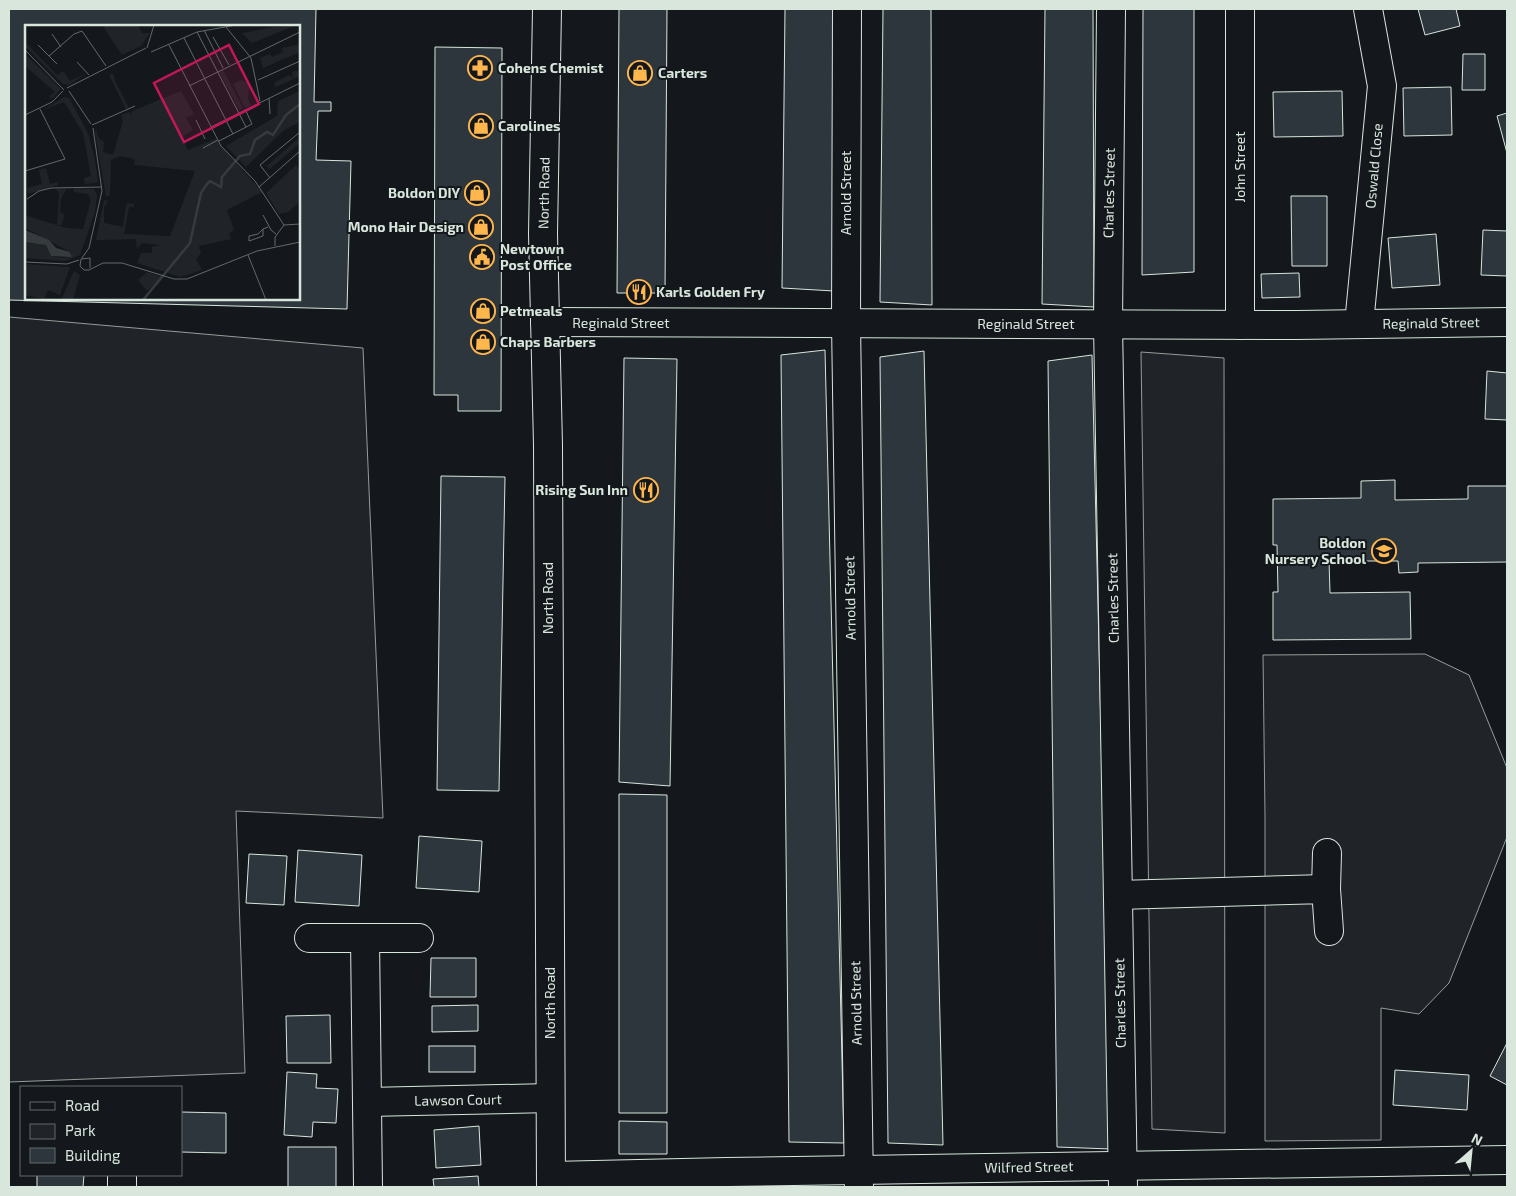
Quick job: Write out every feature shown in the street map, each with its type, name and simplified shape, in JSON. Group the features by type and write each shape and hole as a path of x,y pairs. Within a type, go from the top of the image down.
{"street":[{"name":"North Road","path":"547,9 543,234 548,455 551,1182"},
{"name":"Arnold Street","path":"847,9 846,323 859,1178"},
{"name":"Charles Street","path":"1111,9 1108,324 1123,1177"},
{"name":"John Street","path":"1240,9 1240,325"},
{"name":"Oswald Close","path":"1359,324 1382,86 1368,9"},
{"name":"Reginald Street","path":"545,322 1240,325 1507,322"},
{"path":"1328,853 1326,889 1329,931"},
{"path":"1118,895 1326,889"},
{"path":"309,938 419,938"},
{"path":"365,938 368,1187"},
{"name":"Lawson Court","path":"366,1102 550,1098"},
{"name":"Wilfred Street","path":"551,1182 1248,1176 1507,1160"}],"green space":[{"path":"9,317 363,348 383,818 236,811 245,1073 9,1082"},
{"path":"1141,352 1224,358 1225,1133 1152,1129"},
{"path":"1425,654 1469,675 1507,768 1507,837 1449,983 1419,1014 1381,1008 1381,1140 1265,1141 1263,655"}],"building":[{"path":"9,9 316,9 314,102 331,102 331,111 318,111 316,160 351,161 347,309 9,300"},
{"path":"619,9 667,9 665,293 617,293"},
{"path":"785,9 833,9 834,291 782,288"},
{"path":"883,9 931,9 932,305 880,302"},
{"path":"1045,9 1093,9 1094,307 1042,304"},
{"path":"1143,9 1194,9 1194,272 1142,275"},
{"path":"1418,9 1456,9 1460,26 1425,35"},
{"path":"435,47 502,48 501,411 458,411 458,395 434,395"},
{"path":"1463,54 1485,54 1485,90 1462,90"},
{"path":"1451,87 1452,135 1404,136 1403,88"},
{"path":"1342,91 1343,136 1274,137 1273,92"},
{"path":"1507,113 1507,153 1497,116"},
{"path":"1291,196 1327,196 1327,266 1292,266"},
{"path":"1483,230 1507,231 1507,276 1481,275"},
{"path":"1436,234 1440,285 1392,288 1388,238"},
{"path":"1299,273 1300,297 1262,298 1261,274"},
{"path":"825,350 844,1143 789,1142 781,355"},
{"path":"924,351 943,1145 888,1143 880,357"},
{"path":"1092,355 1111,1149 1057,1147 1048,361"},
{"path":"624,358 677,359 670,786 619,782"},
{"path":"1487,371 1507,373 1507,420 1485,419"},
{"path":"441,476 505,477 499,791 437,790"},
{"path":"1395,480 1395,500 1468,499 1468,486 1507,486 1507,562 1418,563 1418,572 1399,573 1398,561 1329,561 1330,593 1410,592 1411,639 1273,640 1273,592 1278,592 1277,545 1273,545 1273,499 1361,498 1361,481"},
{"path":"619,794 667,795 667,1113 619,1113"},
{"path":"419,836 482,841 479,892 416,888"},
{"path":"298,850 362,855 359,906 295,902"},
{"path":"249,854 287,856 284,905 246,903"},
{"path":"431,958 476,958 476,997 430,997"},
{"path":"478,1005 478,1031 432,1032 432,1006"},
{"path":"330,1015 331,1063 287,1063 286,1016"},
{"path":"1507,1043 1507,1085 1490,1076"},
{"path":"429,1046 475,1046 475,1072 429,1072"},
{"path":"1395,1070 1469,1075 1467,1110 1393,1105"},
{"path":"287,1072 317,1074 316,1088 338,1089 336,1123 313,1122 312,1137 284,1135"},
{"path":"182,1112 226,1113 226,1153 182,1152"},
{"path":"619,1121 667,1122 667,1154 619,1154"},
{"path":"479,1126 481,1165 436,1168 434,1130"},
{"path":"288,1147 336,1147 336,1187 288,1187"},
{"path":"37,1176 84,1176 83,1187 37,1187"},
{"path":"478,1176 479,1187 434,1187 433,1179"}],"place":[{"name":"Cohens Chemist","path":"480,68"},
{"name":"Carters","path":"640,73"},
{"name":"Carolines","path":"481,126"},
{"name":"Boldon DIY","path":"477,193"},
{"name":"Mono Hair Design","path":"481,227"},
{"name":"Newtown Post Office","path":"482,257"},
{"name":"Karls Golden Fry","path":"639,292"},
{"name":"Petmeals","path":"483,311"},
{"name":"Chaps Barbers","path":"483,342"},
{"name":"Rising Sun Inn","path":"646,490"},
{"name":"Boldon Nursery School","path":"1384,551"}]}
